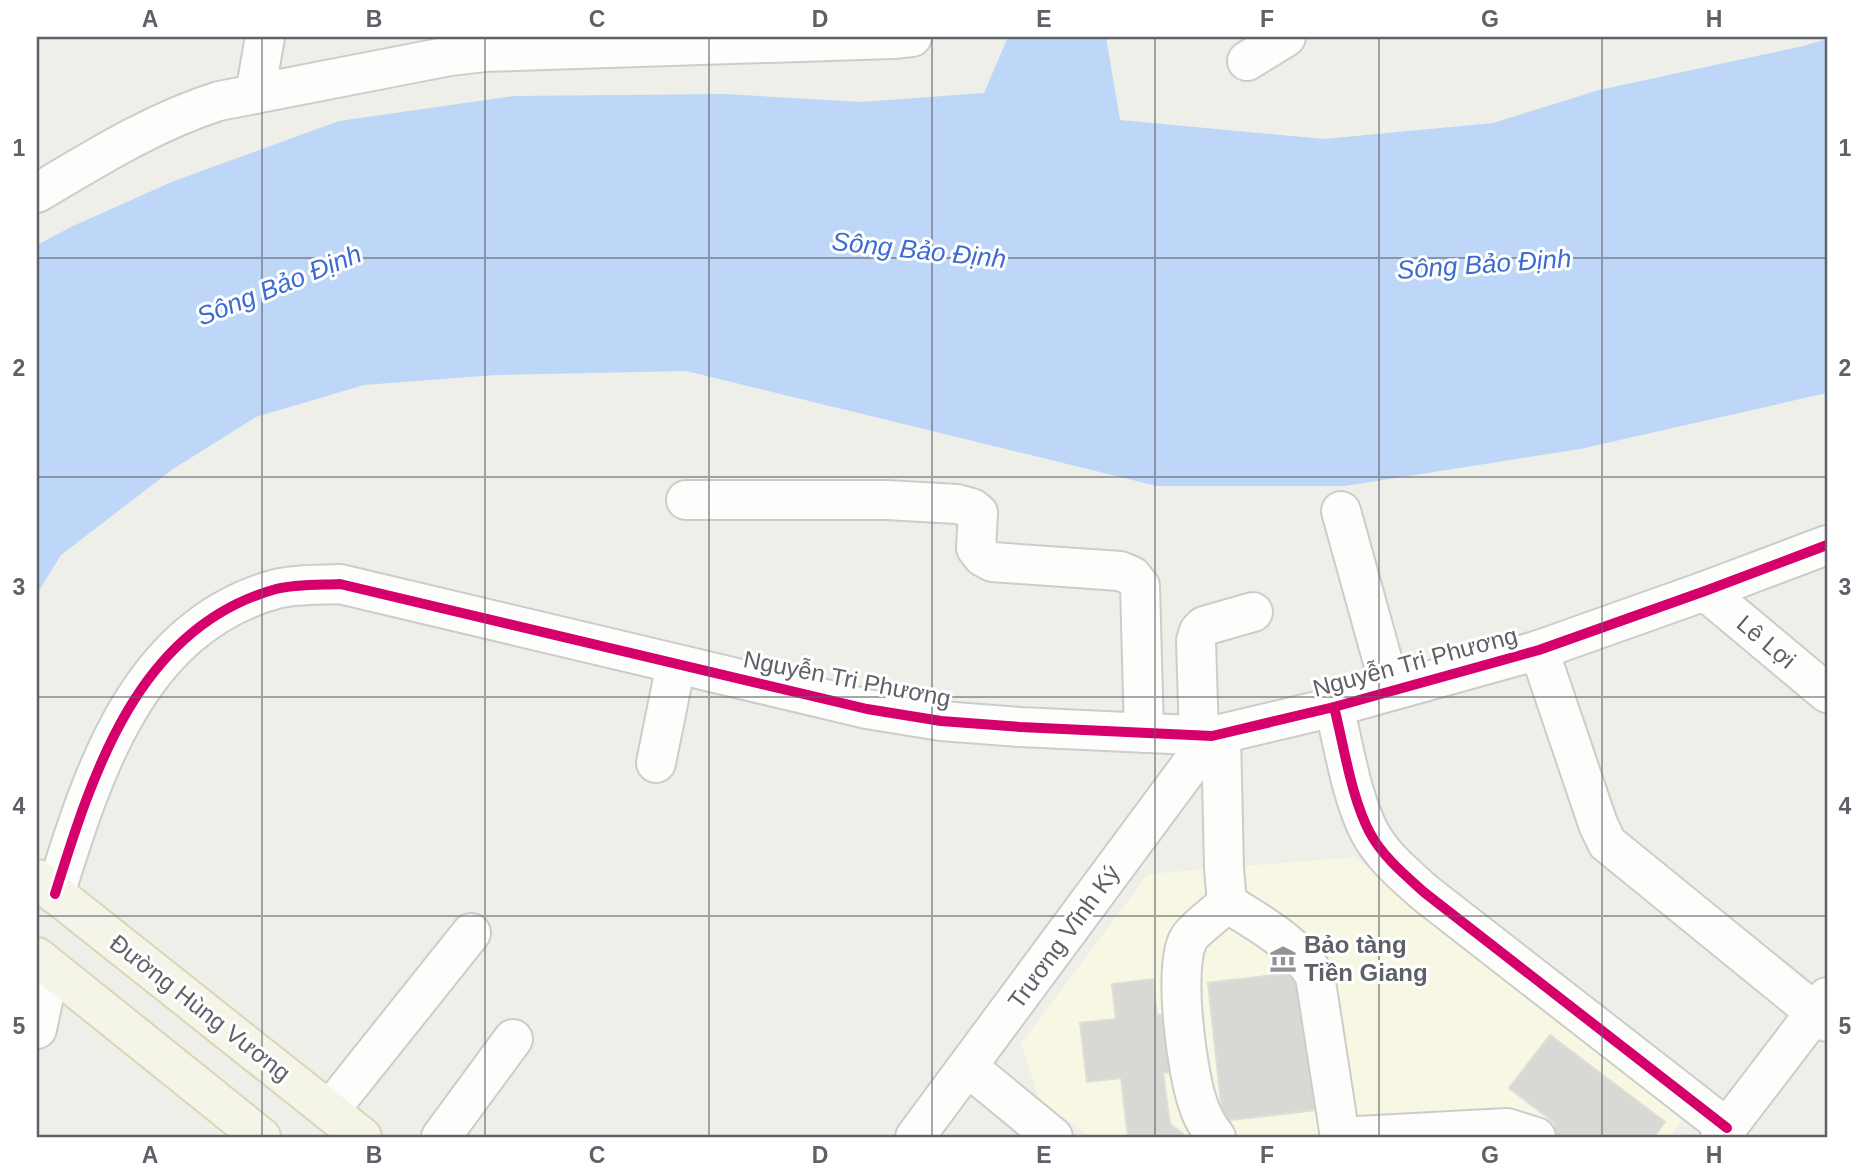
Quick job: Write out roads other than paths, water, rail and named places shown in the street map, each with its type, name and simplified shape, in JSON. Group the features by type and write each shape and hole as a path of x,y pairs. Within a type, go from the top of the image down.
{"main road":[{"name":"Đường Hùng Vương","path":"46,887 362,1137"},
{"path":"43,963 261,1137"}],"street":[{"path":"256,94 265,37"},
{"path":"37,193 151,127 186,111 219,101 504,44 912,37"},
{"path":"1247,61 1286,37"},
{"path":"686,500 874,500 957,504 972,508 978,513 976,548 983,557 992,562 1120,571 1132,576 1140,586 1144,733"},
{"path":"1341,511 1391,691"},
{"name":"Nguyễn Tri Phương","path":"46,887 91,785 135,697 164,657 202,623 242,602 278,589 340,584 867,709 941,721 1211,735 1334,707 1539,650 1705,592 1827,545"},
{"name":"Lê Lợi","path":"1705,592 1827,693"},
{"path":"1227,903 1211,735 1196,641 1204,626 1253,612"},
{"path":"1334,707 1356,797 1370,833 1395,866 1724,1133 1823,1010 1607,842 1598,824 1539,650"},
{"path":"656,763 676,664"},
{"name":"Trương Vĩnh Ký","path":"915,1137 1211,735"},
{"path":"1227,903 1287,942 1305,960 1315,976 1339,1137 1507,1128 1536,1137"},
{"path":"1216,1137 1206,1125 1192,1082 1181,982 1188,939 1227,903"},
{"path":"329,1111 471,933"},
{"path":"37,1029 43,963"},
{"path":"441,1137 513,1039"},
{"path":"968,1067 1053,1137"}],"water":[{"name":"Sông Bảo Định","path":"1008,37 1106,37 1120,120 1324,139 1493,123 1599,90 1827,39 1827,393 1580,449 1345,486 1157,486 686,371 496,375 364,385 256,417 173,469 61,555 37,594 37,245 174,181 339,121 514,96 725,94 861,102 984,93"}],"place":[{"name":"Bảo tàng Tiền Giang","path":"1283,959"}]}
